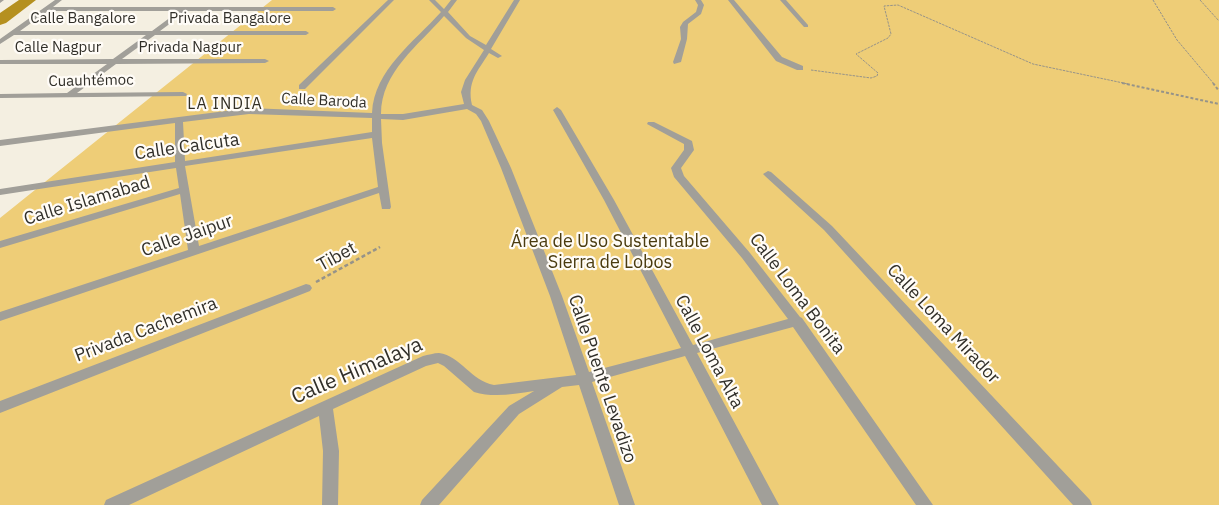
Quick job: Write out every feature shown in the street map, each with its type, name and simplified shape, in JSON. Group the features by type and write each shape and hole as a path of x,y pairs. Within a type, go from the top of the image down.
{"street":[{"path":"0,42 59,0"},
{"path":"302,86 392,0"},
{"path":"432,0 468,37 493,53"},
{"path":"386,207 378,134 378,98 383,83 396,66 444,14 454,0"},
{"path":"468,106 466,92 470,80 493,53 517,0"},
{"path":"677,62 684,39 683,27 685,23 699,13 700,5 698,0"},
{"path":"731,0 778,60 800,68"},
{"path":"783,0 806,26"},
{"path":"47,8 333,9"},
{"path":"69,95 186,9"},
{"name":"Calle Bangalore","path":"12,33 155,33"},
{"name":"Privada Bangalore","path":"155,33 306,33"},
{"name":"Privada Nagpur","path":"115,62 265,61"},
{"name":"Calle Nagpur","path":"0,62 115,62"},
{"name":"Cuauhtémoc","path":"0,96 183,94"},
{"name":"Calle Baroda","path":"0,143 249,111 377,118 403,117 468,106"},
{"name":"Calle Puente Levadizo","path":"468,106 479,112 485,121 506,168 556,296 627,505"},
{"name":"Calle Loma Alta","path":"558,110 609,200 771,505"},
{"path":"179,119 180,165 194,253"},
{"name":"Calle Loma Bonita","path":"651,124 681,138 689,144 689,150 676,168 679,177 729,232 798,322 925,505"},
{"name":"Calle Calcuta","path":"0,192 378,134"},
{"name":"Calle Loma Mirador","path":"768,174 828,228 1084,505"},
{"name":"Calle Jaipur","path":"0,317 384,188"},
{"name":"Calle Islamabad","path":"0,245 184,190"},
{"name":"Privada Cachemira","path":"0,407 306,288"},
{"name":"Calle Himalaya","path":"112,505 423,361 438,358 449,362 479,388 494,391 583,379 798,322"},
{"path":"428,505 514,410 563,381"},
{"path":"325,406 331,451 330,505"}],"path":[{"path":"1153,0 1177,40 1219,91"},
{"path":"1200,0 1219,21"},
{"path":"800,68 871,78 877,76 878,74 856,54 861,50 887,41 891,34 884,6 890,4 915,12 1033,64 1219,104"},
{"name":"Tibet","path":"306,288 380,247"}],"green space":[{"name":"Área de Uso Sustentable Sierra de Lobos","path":"272,0 1219,0 1219,505 0,505 0,218"}],"waterway":[{"path":"0,20 29,0"}],"district":[{"name":"LA INDIA","path":"225,104"}]}
